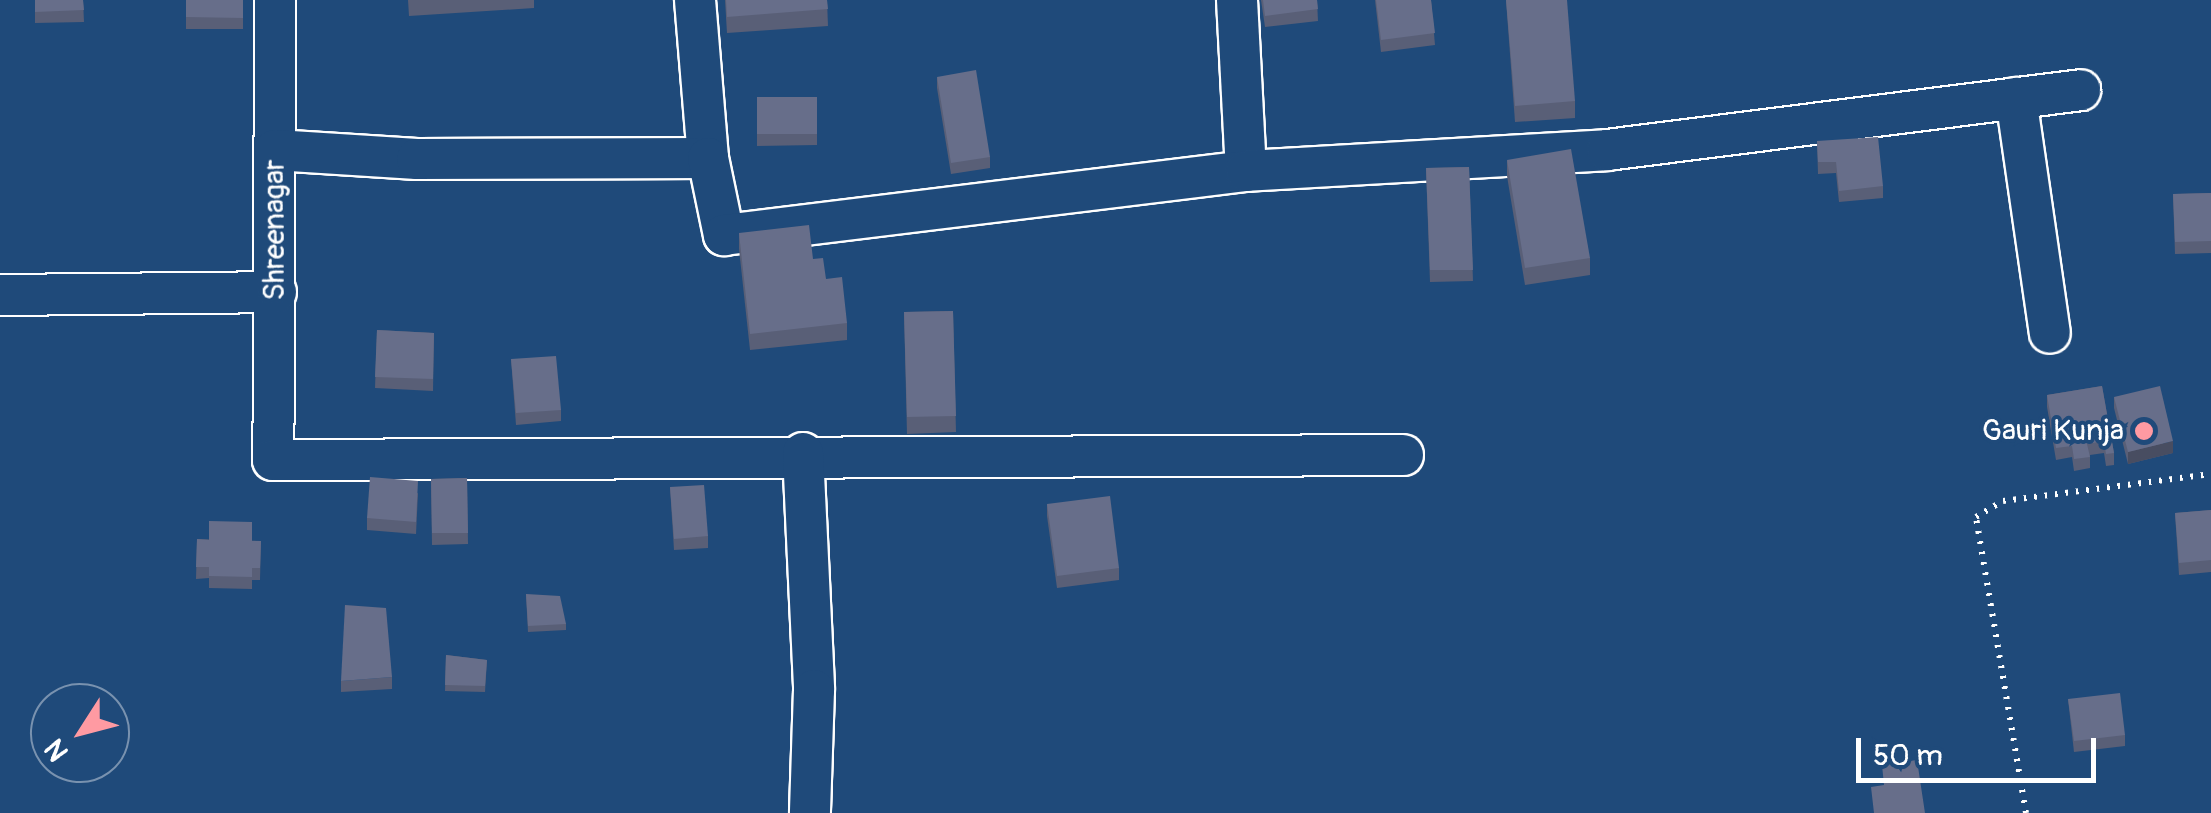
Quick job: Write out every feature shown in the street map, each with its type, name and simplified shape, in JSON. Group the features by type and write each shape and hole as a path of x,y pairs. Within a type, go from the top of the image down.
{"street":[{"name":"Shreenagar","path":"275,0 273,460 803,453"},
{"path":"695,0 708,158 724,234 1246,171 1607,150 2080,90"},
{"path":"1237,0 1246,171"},
{"path":"2016,98 2050,333"},
{"path":"274,150 418,158 708,158"},
{"path":"0,295 276,292"},
{"path":"810,813 814,690 803,453 1403,455"}],"path":[{"path":"2026,813 1976,517 2003,501 2211,474"}],"building":[{"path":"35,0 83,0 84,10 35,12"},
{"path":"186,0 243,0 243,18 186,17"},
{"path":"726,0 827,0 828,9 727,17"},
{"path":"1263,0 1317,0 1318,9 1265,16"},
{"path":"1376,0 1431,0 1435,33 1381,40"},
{"path":"1506,0 1567,0 1575,101 1515,106"},
{"path":"976,70 990,157 951,163 937,77"},
{"path":"757,97 817,97 817,134 757,134"},
{"path":"1878,137 1883,186 1839,191 1836,162 1818,162 1817,141"},
{"path":"1571,149 1590,258 1525,268 1507,160"},
{"path":"1469,167 1473,270 1430,270 1426,168"},
{"path":"2211,193 2211,241 2175,242 2173,194"},
{"path":"809,225 813,259 823,258 826,279 842,277 847,323 750,334 739,233"},
{"path":"953,311 956,416 907,417 904,312"},
{"path":"377,330 434,333 433,379 375,377"},
{"path":"556,356 561,410 516,413 511,359"},
{"path":"2102,386 2114,453 2106,454 2104,441 2087,444 2090,457 2074,459 2072,446 2056,448 2047,395"},
{"name":"Gauri Kunja","path":"2160,386 2173,441 2128,452 2114,397"},
{"path":"370,477 418,481 416,522 367,518"},
{"path":"467,478 468,533 432,533 431,479"},
{"path":"704,485 708,536 674,539 670,487"},
{"path":"1110,496 1119,568 1057,576 1047,504"},
{"path":"2211,510 2211,560 2179,563 2175,513"},
{"path":"209,521 252,522 252,541 261,541 260,568 252,568 252,577 209,576 209,567 196,567 197,539 209,540"},
{"path":"526,594 560,596 566,624 528,626"},
{"path":"345,605 386,608 392,677 341,681"},
{"path":"446,655 487,660 485,686 445,685"},
{"path":"2120,693 2125,735 2074,741 2068,699"},
{"path":"1917,760 1925,813 1874,813 1871,787 1884,785 1882,765"}],"place":[{"name":"Gauri Kunja","path":"2144,431"}]}
